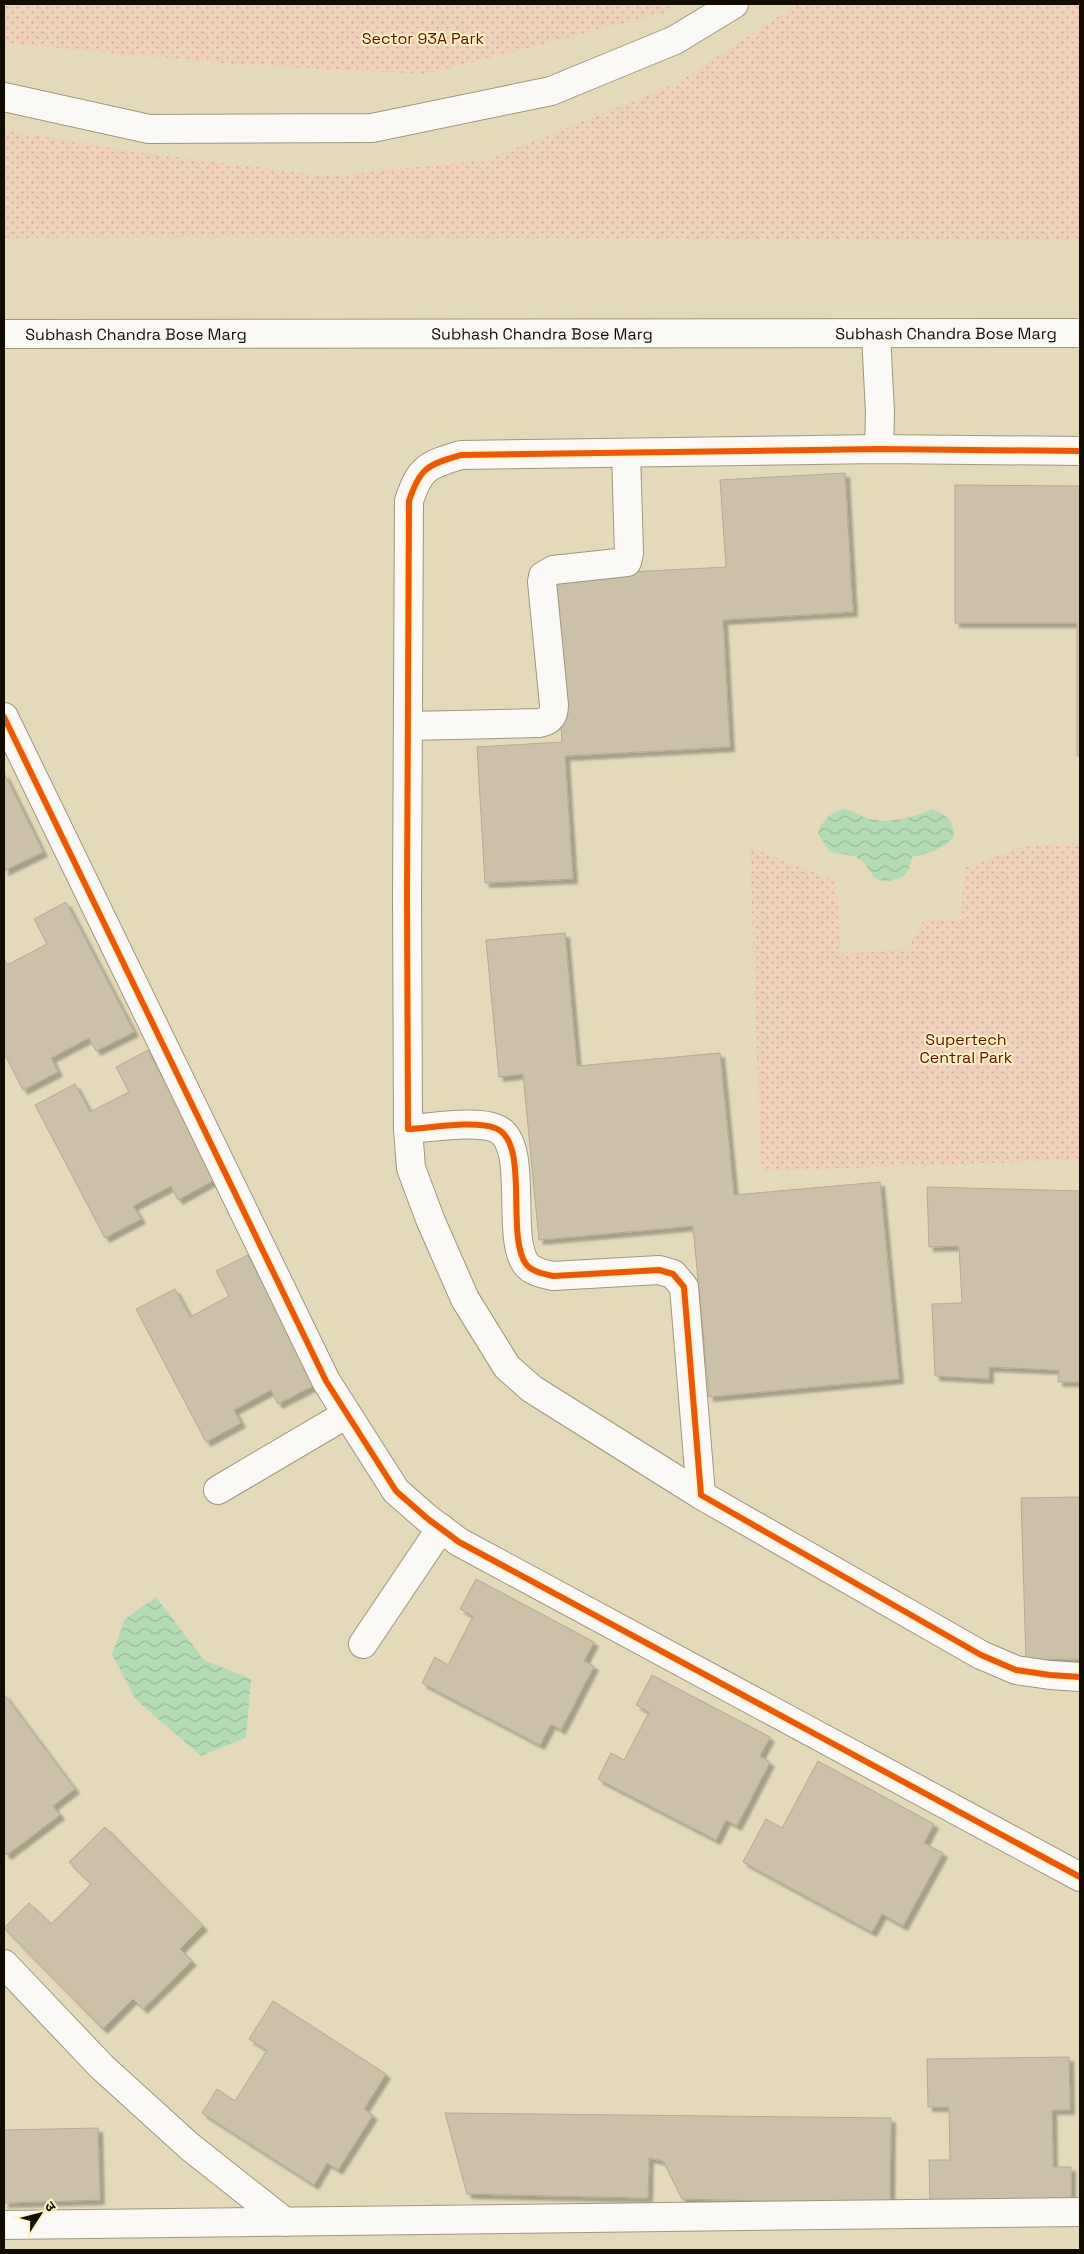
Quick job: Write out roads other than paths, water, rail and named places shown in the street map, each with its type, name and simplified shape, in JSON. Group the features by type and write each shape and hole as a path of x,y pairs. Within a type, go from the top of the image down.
{"street":[{"path":"4,97 149,129 372,128 551,91 675,40 734,4"},
{"name":"Subhash Chandra Bose Marg","path":"4,334 1080,333"},
{"path":"876,334 879,449"},
{"path":"1080,452 879,449 461,455 436,462 416,478 409,501 408,726 408,1130 412,1168 430,1219 465,1298 507,1367 532,1389 701,1495 982,1655 1016,1670 1080,1677"},
{"path":"408,726 539,723 547,722 551,718 554,712 554,704 542,582 543,576 553,570 627,562 629,553 626,453"},
{"path":"4,717 322,1372 396,1491 459,1542 1080,1877"},
{"path":"408,1130 481,1125 497,1128 508,1140 513,1156 519,1248 526,1265 538,1273 553,1276 659,1270 673,1274 684,1287 701,1495"},
{"path":"218,1490 347,1414"},
{"path":"363,1644 440,1528"},
{"path":"4,1964 102,2067 189,2146 285,2222"},
{"path":"4,2225 1080,2212"}],"water":[{"path":"844,809 866,818 882,821 918,815 933,809 949,819 953,826 954,837 940,848 912,857 908,871 901,878 887,881 881,880 872,875 862,861 856,857 829,851 818,833 828,817"},
{"path":"156,1597 204,1660 251,1679 246,1738 201,1756 136,1700 112,1654 125,1619"}],"park label":[{"name":"Sector 93A Park","path":"423,38"},
{"name":"Supertech Central Park","path":"966,1048"}]}
